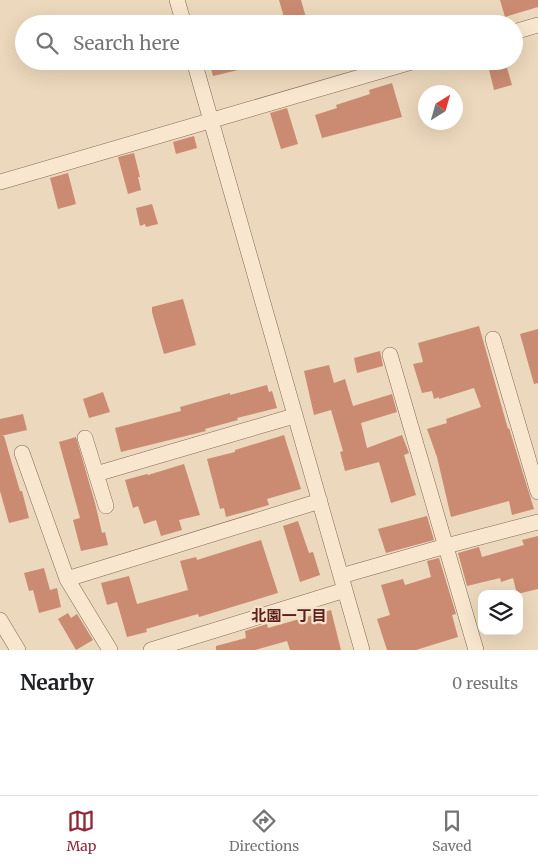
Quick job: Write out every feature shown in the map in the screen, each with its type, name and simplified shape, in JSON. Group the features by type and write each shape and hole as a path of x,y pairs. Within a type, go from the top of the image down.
{"street":[{"path":"177,0 181,15"},
{"path":"523,29 538,25"},
{"path":"197,70 362,650"},
{"path":"0,182 385,70"},
{"path":"493,339 538,492"},
{"path":"390,354 476,650"},
{"path":"96,474 294,416"},
{"path":"85,438 106,506"},
{"path":"22,453 66,578 110,650"},
{"path":"66,578 320,501"},
{"path":"152,650 446,546 538,522"},
{"path":"0,620 18,650"}],"building":[{"path":"279,0 301,0 305,15 283,15"},
{"path":"500,0 538,0 538,7 512,15 504,15"},
{"path":"211,70 238,70 213,76"},
{"path":"489,70 508,70 512,85 494,90"},
{"path":"392,83 402,117 322,138 315,115 337,108 336,105 370,94 369,90"},
{"path":"287,108 298,144 281,149 270,113"},
{"path":"194,136 197,148 176,154 173,142"},
{"path":"134,153 141,190 128,194 118,157"},
{"path":"68,173 76,204 58,209 50,178"},
{"path":"152,204 158,224 146,227 145,224 140,226 136,208"},
{"path":"183,299 196,345 164,354 152,307"},
{"path":"479,326 508,429 534,509 512,515 509,501 451,517 437,457 427,429 447,423 446,419 481,407 474,388 439,399 439,397 434,399 432,391 422,393 413,364 423,362 418,343"},
{"path":"538,329 538,383 534,384 520,334"},
{"path":"380,351 383,366 357,373 354,358"},
{"path":"329,365 334,383 345,379 353,406 392,394 397,412 361,423 367,448 402,435 409,453 404,455 416,495 391,503 379,462 345,471 340,452 343,451 331,410 314,415 304,371"},
{"path":"267,385 269,392 272,391 277,408 237,418 238,420 205,429 206,431 121,452 115,428 181,411 180,407"},
{"path":"103,392 110,412 89,418 83,399"},
{"path":"23,414 27,430 1,436 4,436 29,518 9,523 0,491 0,419"},
{"path":"284,435 301,489 267,499 269,505 226,517 224,508 220,509 207,459 235,452 235,450"},
{"path":"76,437 102,533 105,532 108,545 81,551 73,520 80,518 59,442"},
{"path":"184,464 200,515 179,520 182,530 161,536 156,520 144,524 138,506 133,508 125,480"},
{"path":"427,516 434,540 386,553 378,529"},
{"path":"298,521 309,553 313,552 320,575 300,582 283,526"},
{"path":"538,536 538,589 523,593 523,590 516,590 513,578 501,582 500,578 467,586 458,553 479,547 482,557 524,545 522,540"},
{"path":"261,540 278,593 199,617 198,614 146,629 147,632 127,637 117,602 107,605 101,583 129,576 137,604 188,590 180,561 196,557 197,560"},
{"path":"439,558 456,614 452,615 458,637 416,650 387,650 377,619 390,615 381,585 403,579 405,585 431,577 427,561"},
{"path":"44,568 50,590 57,588 61,607 39,613 33,590 29,591 24,573"},
{"path":"331,610 341,650 290,650 287,641 255,650 216,650 216,646 246,638 245,631 267,624 268,628"},
{"path":"68,613 71,618 77,614 93,640 76,650 58,619"}],"district":[{"name":"北園一丁目","path":"289,616"}]}
